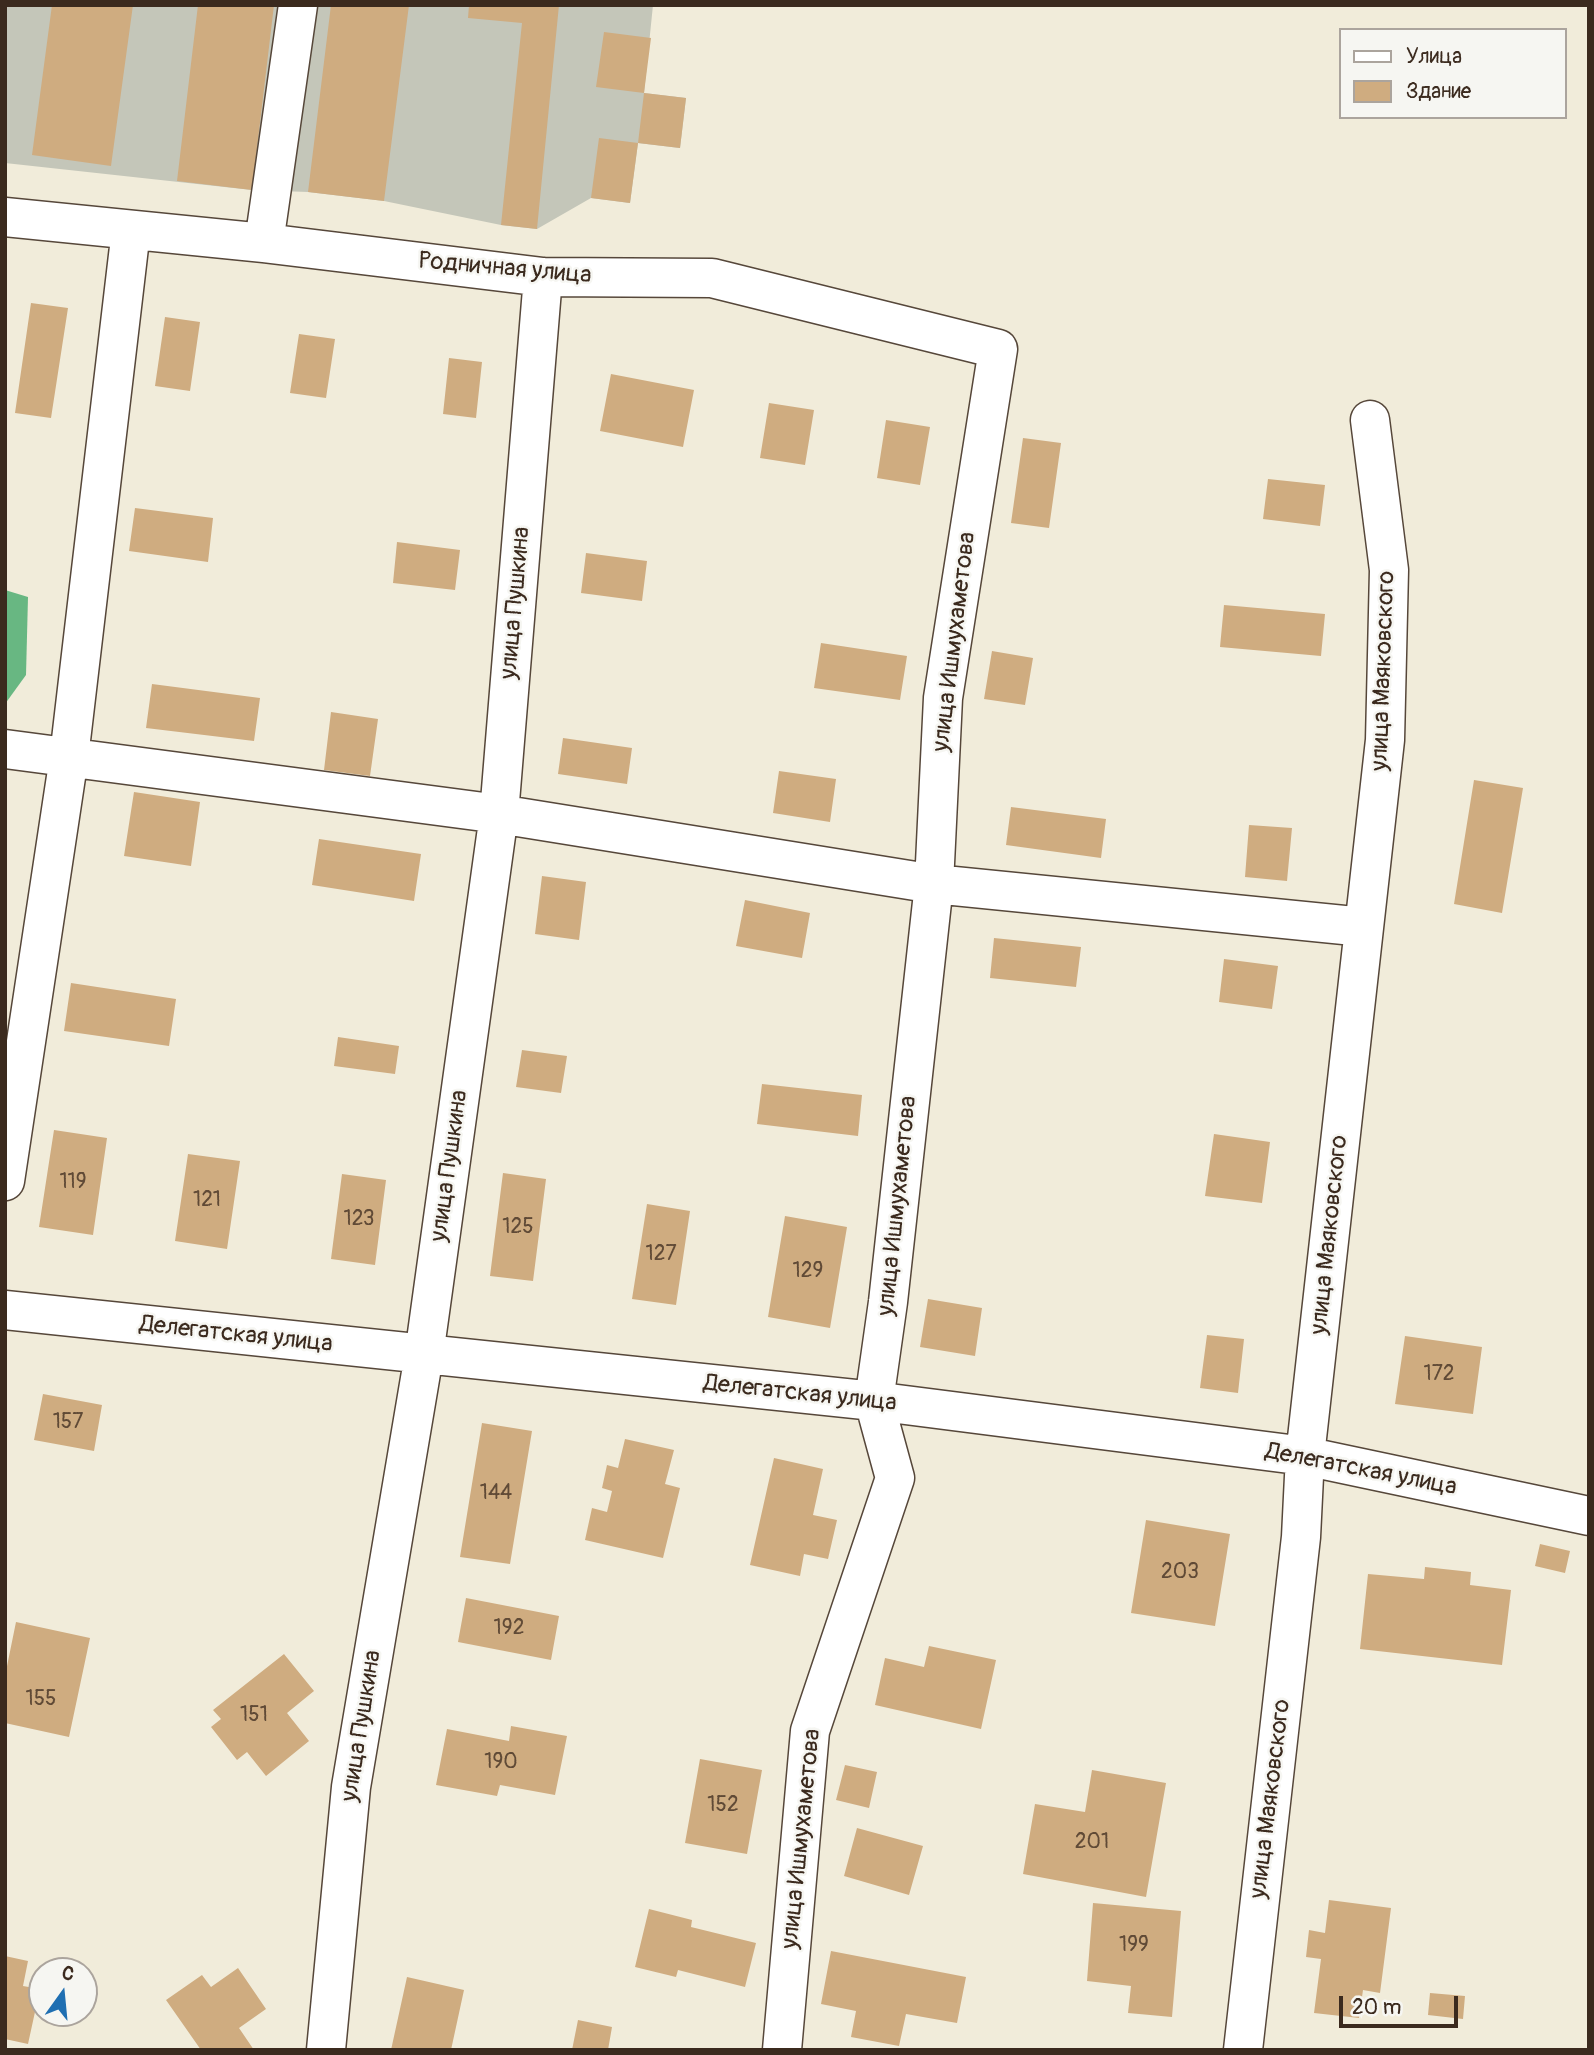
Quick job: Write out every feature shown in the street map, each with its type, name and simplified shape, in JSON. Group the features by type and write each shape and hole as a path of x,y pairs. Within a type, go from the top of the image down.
{"street":[{"path":"264,243 298,5"},
{"name":"Родничная улица","path":"5,216 264,243 543,277 712,278 998,349"},
{"path":"5,1181 69,757 131,230"},
{"name":"улица Пушкина","path":"326,2050 351,1787 424,1355 499,814 543,277"},
{"name":"улица Ишмухаметова","path":"782,2050 810,1731 895,1478 874,1401 888,1302 934,884 943,698 998,349"},
{"name":"улица Маяковского","path":"1243,2050 1301,1538 1305,1456 1385,740 1389,570 1370,420"},
{"path":"5,749 499,814 934,884 1364,928"},
{"name":"Делегатская улица","path":"5,1310 874,1401 1305,1456 1589,1516"}],"shaded area":[{"path":"5,5 653,5 644,93 686,98 680,148 638,143 630,203 591,198 537,229 501,225 384,201 308,192 252,190 5,163"}],"green space":[{"path":"5,590 28,597 26,675 5,704"}],"building":[{"path":"52,5 133,5 111,166 32,155"},
{"path":"198,5 274,5 252,190 177,181"},
{"path":"331,5 409,5 384,201 308,192"},
{"path":"469,5 559,5 537,229 501,225 522,23 468,18"},
{"path":"604,32 651,38 644,93 596,87"},
{"path":"644,93 686,98 680,148 638,143"},
{"path":"599,138 638,143 630,203 591,198"},
{"path":"31,303 68,308 51,418 15,413"},
{"path":"165,317 200,322 190,391 155,386"},
{"path":"299,334 335,339 326,398 290,393"},
{"path":"449,358 482,362 476,418 443,414"},
{"path":"611,374 694,390 683,447 600,431"},
{"path":"769,403 814,410 805,465 760,458"},
{"path":"886,420 930,427 920,485 877,478"},
{"path":"1023,438 1061,443 1049,528 1011,523"},
{"path":"1268,479 1325,485 1320,526 1263,519"},
{"path":"135,508 213,518 208,562 129,551"},
{"path":"397,542 460,550 455,590 393,583"},
{"path":"586,553 647,561 642,601 581,593"},
{"path":"1224,605 1325,614 1321,656 1220,647"},
{"path":"821,643 907,656 900,700 814,688"},
{"path":"992,651 1033,658 1025,705 984,699"},
{"path":"152,684 260,698 254,741 146,728"},
{"path":"331,712 378,719 370,776 324,770"},
{"path":"563,738 632,748 627,784 558,774"},
{"path":"779,771 836,779 830,822 773,813"},
{"path":"1474,780 1523,788 1502,913 1454,904"},
{"path":"134,792 200,802 191,866 124,856"},
{"path":"1011,807 1106,819 1101,858 1006,845"},
{"path":"1249,825 1292,828 1287,881 1245,877"},
{"path":"319,839 421,854 414,901 312,885"},
{"path":"542,876 586,882 579,940 535,934"},
{"path":"745,900 810,913 802,958 736,946"},
{"path":"994,938 1081,947 1076,987 990,978"},
{"path":"1224,959 1278,966 1272,1009 1219,1002"},
{"path":"71,983 176,999 169,1046 64,1031"},
{"path":"338,1037 399,1046 395,1074 334,1066"},
{"path":"522,1050 567,1056 561,1093 516,1087"},
{"path":"762,1084 862,1095 858,1136 757,1124"},
{"path":"54,1130 107,1138 93,1235 39,1227"},
{"path":"1214,1134 1270,1142 1262,1203 1205,1196"},
{"path":"188,1154 240,1161 227,1249 175,1241"},
{"path":"503,1173 546,1179 533,1281 490,1276"},
{"path":"342,1174 386,1180 375,1265 331,1259"},
{"path":"647,1204 690,1211 676,1305 632,1299"},
{"path":"785,1216 847,1227 830,1328 768,1317"},
{"path":"928,1299 982,1308 975,1356 920,1347"},
{"path":"1207,1335 1244,1339 1238,1393 1200,1388"},
{"path":"1405,1336 1482,1347 1473,1414 1395,1404"},
{"path":"43,1394 102,1405 94,1451 34,1440"},
{"path":"482,1423 532,1431 510,1564 460,1557"},
{"path":"625,1439 674,1450 665,1484 680,1488 663,1558 585,1540 592,1508 607,1512 612,1491 602,1488 607,1465 618,1468"},
{"path":"774,1458 823,1469 813,1515 837,1520 828,1559 804,1554 800,1576 750,1565"},
{"path":"1146,1520 1230,1534 1215,1626 1131,1613"},
{"path":"1540,1544 1570,1551 1565,1573 1535,1566"},
{"path":"1425,1567 1471,1572 1470,1585 1511,1590 1502,1665 1360,1649 1368,1574 1424,1579"},
{"path":"466,1598 559,1616 551,1660 458,1642"},
{"path":"16,1622 90,1638 69,1737 5,1723 5,1676"},
{"path":"929,1646 996,1660 981,1729 875,1705 885,1658 924,1667"},
{"path":"284,1654 314,1691 287,1713 309,1741 266,1776 247,1752 237,1760 211,1727 221,1719 213,1710"},
{"path":"511,1726 567,1736 555,1795 500,1785 497,1796 436,1785 447,1729 509,1741"},
{"path":"700,1759 762,1770 747,1854 685,1843"},
{"path":"845,1765 877,1772 869,1808 836,1800"},
{"path":"1092,1770 1166,1783 1146,1897 1023,1874 1035,1804 1085,1812"},
{"path":"857,1828 923,1846 909,1895 844,1876"},
{"path":"1329,1900 1391,1908 1380,1993 1363,1990 1359,2018 1314,2013 1321,1959 1306,1957 1309,1930 1325,1933"},
{"path":"1093,1903 1181,1911 1172,2017 1128,2013 1131,1986 1087,1981"},
{"path":"649,1909 692,1920 691,1927 756,1943 745,1987 678,1970 676,1977 635,1967"},
{"path":"831,1951 966,1977 957,2023 906,2014 899,2046 851,2037 856,2011 821,2004"},
{"path":"5,1956 28,1961 23,1986 28,1987 28,2027 32,2027 28,2044 5,2039"},
{"path":"238,1968 266,2009 239,2028 254,2050 201,2050 166,2000 202,1975 211,1987"},
{"path":"407,1977 464,1990 451,2050 391,2050"},
{"path":"1430,1993 1465,1996 1463,2019 1428,2015"},
{"path":"578,2020 612,2027 608,2050 572,2050"}]}
